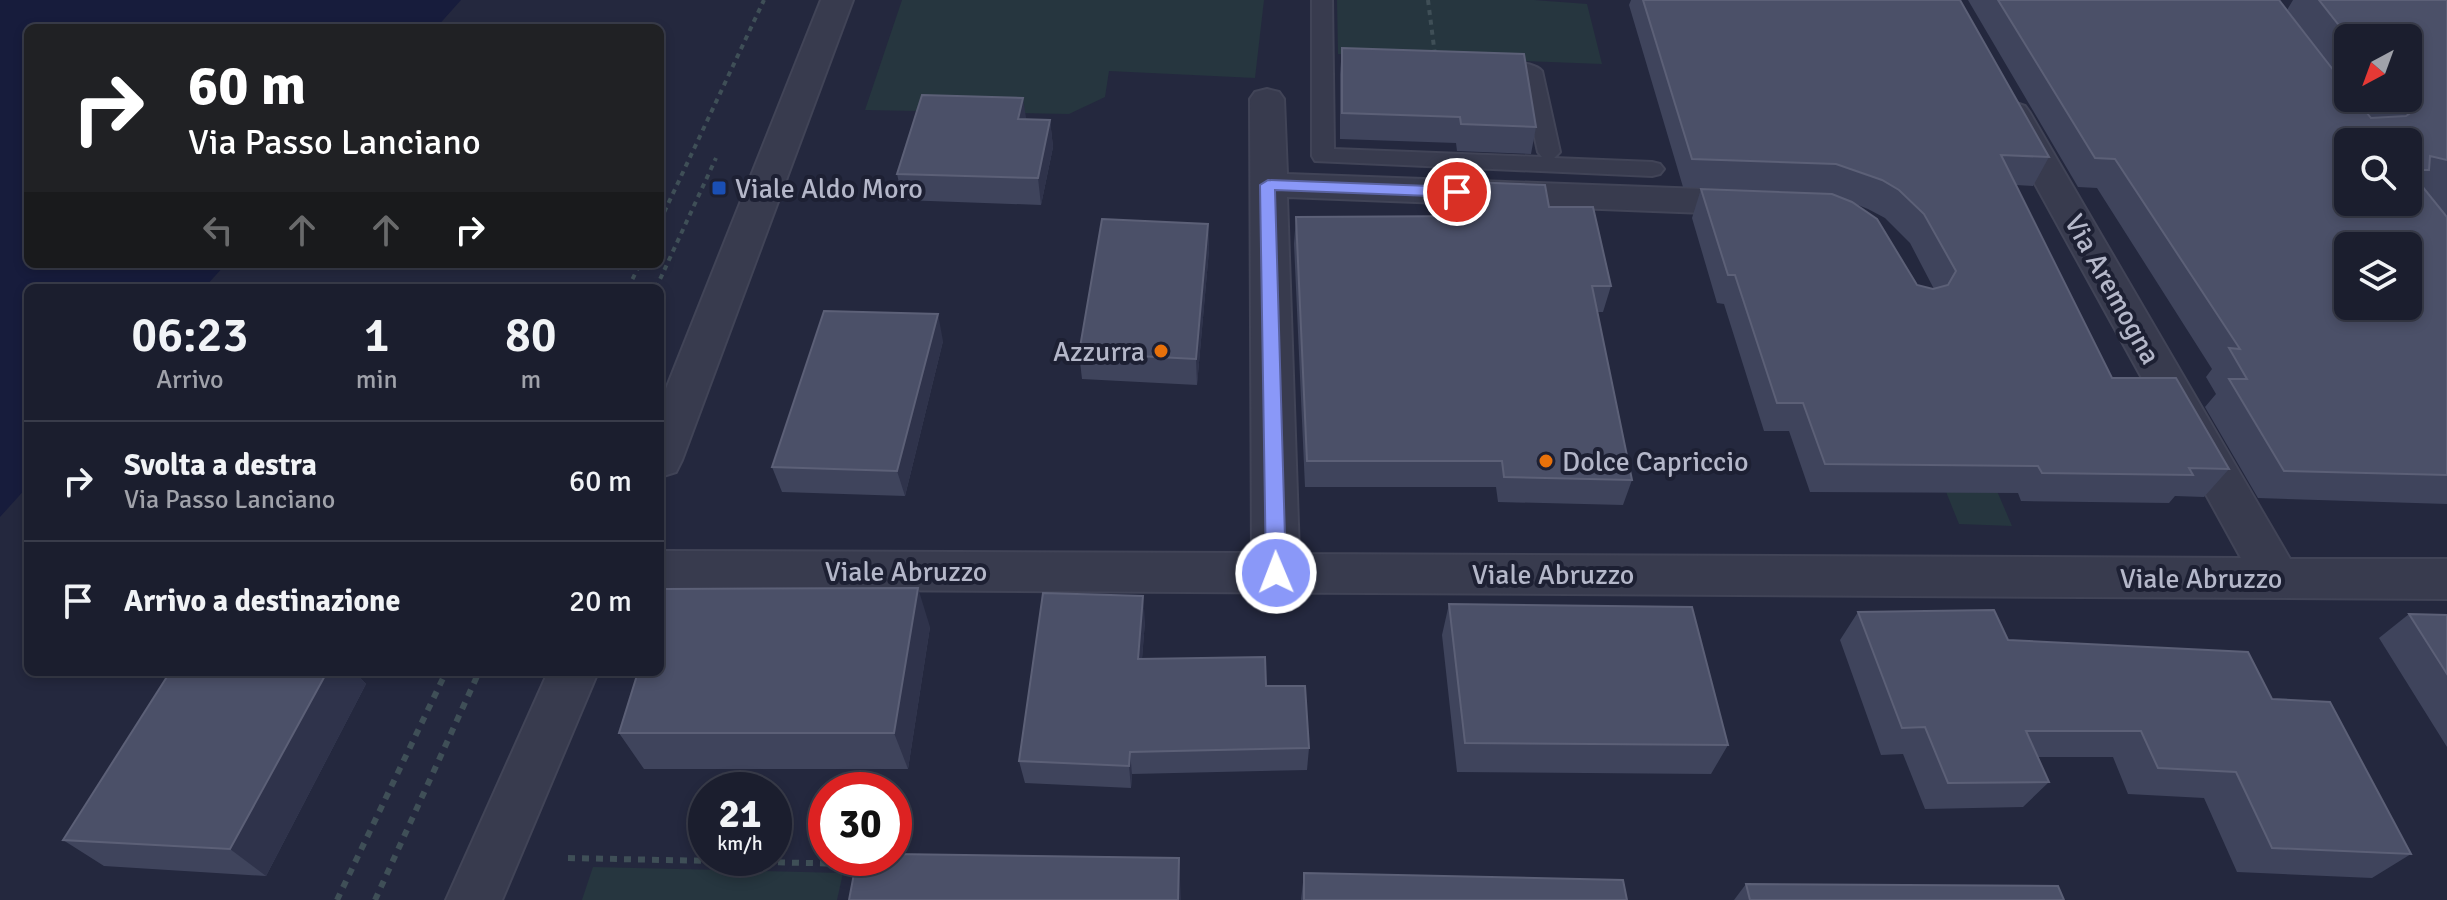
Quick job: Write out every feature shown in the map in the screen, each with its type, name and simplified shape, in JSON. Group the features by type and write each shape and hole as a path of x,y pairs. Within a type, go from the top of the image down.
{"street":[{"path":"664,450 837,0"},
{"name":"Via Aremogna","path":"1996,83 2276,578"},
{"path":"1267,99 1276,573"},
{"path":"1268,185 1789,205"},
{"name":"Viale Abruzzo","path":"664,570 2447,579"},
{"path":"474,900 571,676"}],"lane":[{"path":"1322,0 1323,156 1652,169"},
{"path":"1322,64 1351,65"},
{"path":"1436,68 1531,71 1549,152"}],"path":[{"path":"664,212 764,0"},
{"path":"1428,0 1436,68"},
{"path":"337,900 444,676"},
{"path":"375,900 477,676"},
{"path":"568,858 808,863"}],"shaded area":[{"path":"902,0 1264,0 1255,78 1109,71 1105,97 1069,114 865,110"},
{"path":"1337,0 1534,0 1587,4 1602,64 1338,54"},
{"path":"1884,338 1932,339 2012,526 1959,524"},
{"path":"593,867 688,869 688,876 792,876 792,872 808,872 808,876 842,876 837,900 582,900"}],"water":[{"path":"0,0 461,0 440,24 24,24 24,268 222,268 208,284 24,284 24,490 0,517"}],"building":[{"path":"1643,0 1960,0 2049,157 2001,155 2112,378 2176,378 2229,469 2189,468 2193,475 2042,473 2038,466 1825,464 1803,403 1777,403 1735,275 1728,275 1701,189 1832,194 1852,202 1877,219 1917,285 1933,289 1948,285 1956,271 1924,214 1899,190 1882,180 1836,164 1692,159"},
{"path":"1998,0 2279,0 2334,71 2334,112 2366,112 2371,118 2422,112 2422,24 2338,24 2319,0 2447,0 2447,160 2430,156 2429,170 2422,170 2422,128 2334,128 2334,216 2422,216 2422,186 2447,217 2447,475 2284,471 2229,379 2247,379 2229,348 2240,349 2115,159 2095,158"},
{"path":"1342,48 1524,54 1536,127 1461,124 1460,117 1342,113"},
{"path":"922,95 1023,98 1018,119 1050,120 1038,178 897,174"},
{"path":"1470,182 1545,185 1549,207 1593,207 1611,286 1592,286 1632,480 1504,477 1502,461 1307,461 1296,217 1475,216"},
{"path":"1102,219 1208,224 1196,359 1079,353"},
{"path":"824,311 938,314 897,471 772,467"},
{"path":"918,588 894,733 619,733 637,676 664,676 665,589"},
{"path":"1043,593 1143,596 1138,659 1265,657 1266,686 1305,686 1309,748 1130,752 1129,766 1019,761"},
{"path":"1449,604 1692,607 1728,745 1465,743"},
{"path":"1994,610 2008,640 2248,652 2272,699 2330,702 2411,854 2272,848 2236,772 2158,768 2141,731 2026,731 2049,782 1948,783 1925,727 1902,728 1858,612"},
{"path":"2409,614 2447,615 2447,674"},
{"path":"167,676 325,676 230,849 63,840"},
{"path":"912,854 1179,858 1178,900 849,900 854,876 912,876"},
{"path":"1304,873 1623,880 1627,900 1304,900"},
{"path":"1746,884 2058,886 2064,900 1750,900"}],"place":[{"name":"Viale Aldo Moro","path":"719,188"},
{"name":"Azzurra","path":"1161,351"},
{"name":"Dolce Capriccio","path":"1546,461"}],"route":[{"path":"1276,573 1268,185 1457,192"}]}
